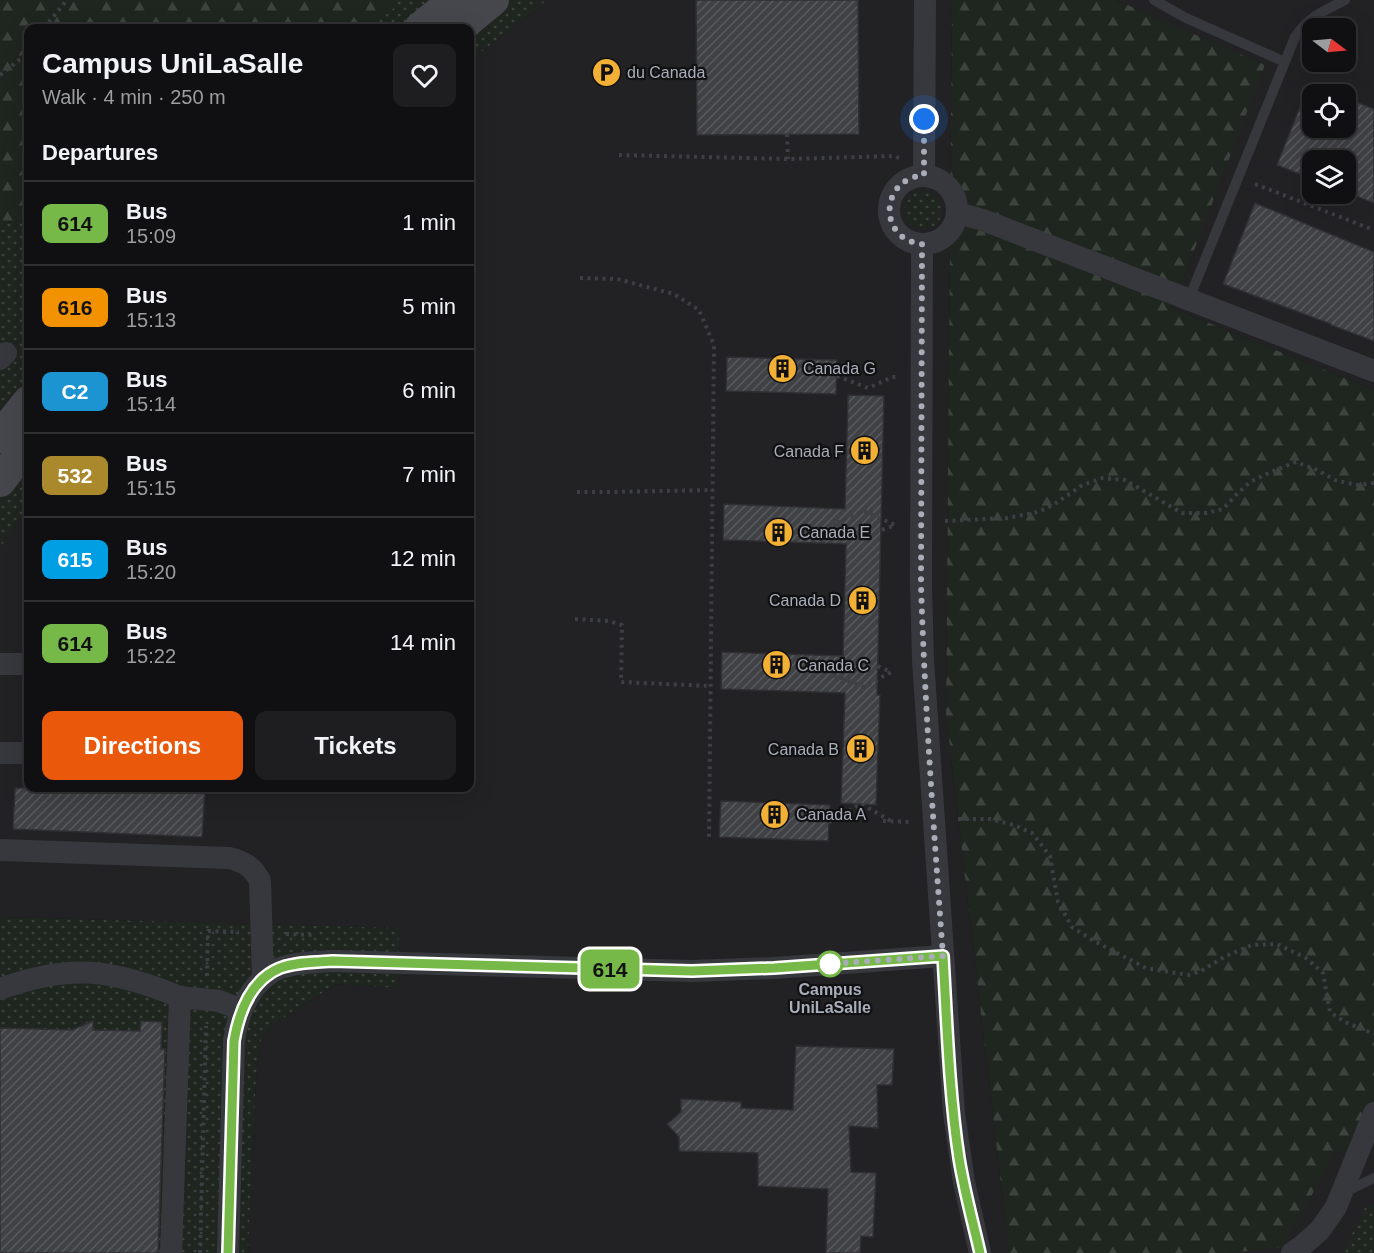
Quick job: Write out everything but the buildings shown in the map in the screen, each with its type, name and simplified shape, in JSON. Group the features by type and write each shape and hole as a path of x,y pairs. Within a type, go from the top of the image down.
{"main road":[{"path":"425,24 455,0"},
{"path":"464,24 493,0"},
{"path":"0,411 24,384"},
{"path":"0,438 24,407"},
{"path":"0,481 24,449"}],"street":[{"path":"924,175 925,0"},
{"path":"924,175 937,178 951,189 957,200 957,213 954,225 945,237 934,243 922,244 910,242 899,234 891,220 889,207 900,184 924,175"},
{"path":"957,213 983,220 1374,371"},
{"path":"922,244 921,585 923,660 956,1136 980,1253"},
{"path":"0,664 24,664"},
{"path":"0,753 24,753"},
{"path":"0,850 240,860 249,865 260,881 263,978"},
{"path":"228,1253 234,1041 237,1023 249,995 263,978 280,969 294,965 332,961 692,971 943,956"},
{"path":"0,989 62,973 98,972 124,977 163,989 180,997 219,1001 242,1010"},
{"path":"171,1253 180,997"},
{"path":"1292,1253 1320,1230 1329,1217 1342,1193 1374,1113"}],"lane":[{"path":"1154,0 1186,18 1284,62"},
{"path":"1189,299 1295,37 1310,19 1345,0"},
{"path":"1342,1193 1374,1178"}],"path":[{"path":"47,24 66,0"},
{"path":"0,75 24,53"},
{"path":"787,134 789,159"},
{"path":"619,155 789,159 894,156 898,158"},
{"path":"1238,177 1374,230"},
{"path":"580,278 616,279 674,294 699,310 714,345 709,841"},
{"path":"837,376 868,388 892,377 902,378"},
{"path":"937,522 1008,518 1038,512 1081,486 1102,478 1125,480 1182,513 1207,513 1223,509 1250,482 1296,462 1335,480 1357,485 1374,483"},
{"path":"577,492 713,490"},
{"path":"864,511 895,525 864,537 833,524 864,511"},
{"path":"575,619 609,621 622,625 621,682 710,686"},
{"path":"864,660 891,672 864,687 831,674 864,660"},
{"path":"829,822 861,804 891,821"},
{"path":"954,819 990,819 1014,825 1032,833 1050,856 1058,902 1072,927 1137,964 1146,968 1188,975 1201,971 1226,956 1252,945 1277,944 1306,958 1323,973 1330,1012 1345,1022 1374,1034"},
{"path":"883,821 920,823"}],"shaded area":[{"path":"547,0 952,0 946,714 1009,1253 248,1253 256,1078 260,1042 274,1024 336,984 396,988 398,928 0,917 0,548 24,513 24,792 474,792 474,58"},
{"path":"1116,0 1374,0 1374,390 1172,308 1264,65"},
{"path":"1374,1148 1374,1253 1230,1253 1283,1246 1336,1150"}],"green space":[{"path":"0,0 396,0 395,7 374,24 24,24 24,220 0,223"},
{"path":"396,0 547,0 474,58 474,24 374,24 395,7"},
{"path":"952,0 1116,0 1265,65 1172,308 1374,390 1374,1148 1336,1151 1283,1247 1230,1253 1009,1253 946,714"},
{"path":"923,191 936,197 942,210 936,223 923,229 910,223 904,210 910,197"},
{"path":"24,220 24,513 0,548 0,223"},
{"path":"0,917 399,928 397,988 336,984 274,1024 260,1042 256,1078 248,1253 0,1253"},
{"path":"1374,1205 1374,1253 1345,1253 1344,1250 1365,1208"}],"bus line":[{"name":"614","path":"228,1253 234,1041 237,1023 249,995 263,978 280,969 310,962 332,961 692,971 774,968 943,956 956,1136 980,1253"}],"place":[{"name":"du Canada","path":"606,72"},
{"name":"Canada G","path":"782,368"},
{"name":"Canada F","path":"865,451"},
{"name":"Canada E","path":"778,532"},
{"name":"Canada D","path":"862,600"},
{"name":"Canada C","path":"776,665"},
{"name":"Canada B","path":"860,749"},
{"name":"Canada A","path":"775,814"},
{"name":"Campus UniLaSalle","path":"830,964"}],"route":[{"path":"830,964 827,964 943,956 925,690 921,585 922,244 910,242 899,234 891,220 889,207 900,184 915,176 924,175 924,119"}]}
